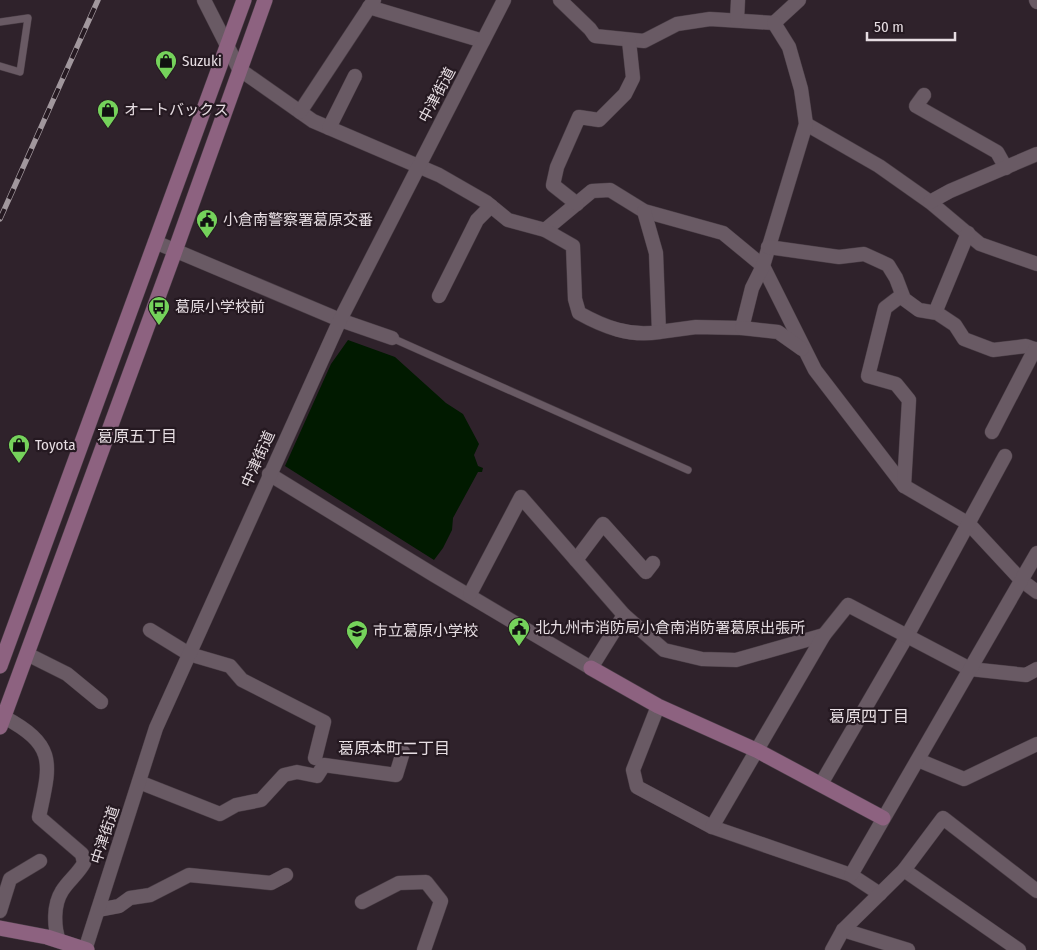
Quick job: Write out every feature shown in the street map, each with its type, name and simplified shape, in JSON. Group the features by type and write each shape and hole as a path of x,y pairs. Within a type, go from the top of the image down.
{"street":[{"path":"204,0 227,42 239,69 313,121 439,174 491,206 508,220 545,230 573,246 575,299 579,313 613,329 649,334 696,327 742,328 778,332 806,352"},
{"path":"20,675 0,668 227,42 244,0"},
{"path":"59,941 55,931 56,910 61,891 84,863 82,854 39,817 49,770 42,748 21,727 2,722 176,251 265,0"},
{"name":"中津街道","path":"86,950 156,728 340,320 504,0"},
{"path":"560,0 590,28 595,36 629,41 644,41 677,24 710,18 774,23 799,0"},
{"path":"737,20 738,0"},
{"path":"300,112 372,4 483,41"},
{"path":"742,328 752,288 763,266 806,124 801,89 789,47 774,23"},
{"path":"577,204 553,185 557,167 579,117 599,120 625,94 633,78 629,41"},
{"path":"329,128 355,76"},
{"path":"924,95 916,106 997,152 1006,168"},
{"path":"806,124 879,166 930,202 980,244 1037,264"},
{"path":"930,202 950,190 1037,154"},
{"path":"545,230 592,191 610,190 644,211 723,233 763,266 815,370 904,486 969,524 1021,580 1037,592"},
{"path":"439,296 477,220 491,206"},
{"path":"644,211 656,253 659,332"},
{"path":"937,308 968,234"},
{"path":"155,242 340,320 392,338"},
{"path":"768,247 839,257 864,254 888,266 896,278 904,299 919,310 937,313 955,325 964,339 993,350 1026,346 1036,349 992,432"},
{"path":"902,295 885,308 868,376 896,384 909,400 904,486"},
{"path":"820,784 907,636 1006,456"},
{"path":"269,474 434,575 470,594 591,668 658,706 758,751 882,818"},
{"path":"470,594 521,497 624,615 664,650 702,659 736,660 824,635"},
{"path":"576,560 603,524 646,572 653,563"},
{"path":"851,875 882,818 918,760 1037,553"},
{"path":"712,827 824,635 848,604 970,670 1026,675 1037,669"},
{"path":"591,668 624,615"},
{"path":"150,630 189,654 230,666 242,680 324,722 315,758"},
{"path":"27,654 67,674 101,702"},
{"path":"658,706 633,770 637,787 712,827 851,875 880,894"},
{"path":"918,760 964,779 1037,744"},
{"path":"139,782 220,814 236,805 261,800 284,775 297,772 317,776 324,765 396,775 403,752"},
{"path":"832,950 843,930 904,870 943,818 1037,891"},
{"path":"0,911 10,879 40,861"},
{"path":"904,870 1019,950"},
{"path":"98,910 119,906 130,898 150,895 189,876 271,883 286,875"},
{"path":"362,902 399,882 426,882 441,901 424,950"},
{"path":"0,928 59,941 86,950"},
{"path":"843,930 905,950"}],"lane":[{"path":"0,22 28,18 20,72 0,66"},
{"path":"392,338 688,470"}],"shaded area":[{"path":"348,340 395,357 446,403 463,414 479,444 474,455 478,466 483,468 482,472 478,472 453,518 452,530 443,548 434,560 285,466 331,364"}],"railway":[{"path":"0,219 98,0"}],"place":[{"name":"Suzuki","path":"166,80"},
{"name":"オートバックス","path":"108,129"},
{"name":"小倉南警察署葛原交番","path":"207,239"},
{"name":"葛原小学校前","path":"159,326"},
{"name":"Toyota","path":"19,464"},
{"name":"北九州市消防局小倉南消防署葛原出張所","path":"519,647"},
{"name":"市立葛原小学校","path":"357,650"}],"district":[{"name":"葛原五丁目","path":"137,436"},
{"name":"葛原四丁目","path":"869,716"},
{"name":"葛原本町二丁目","path":"394,748"}]}
